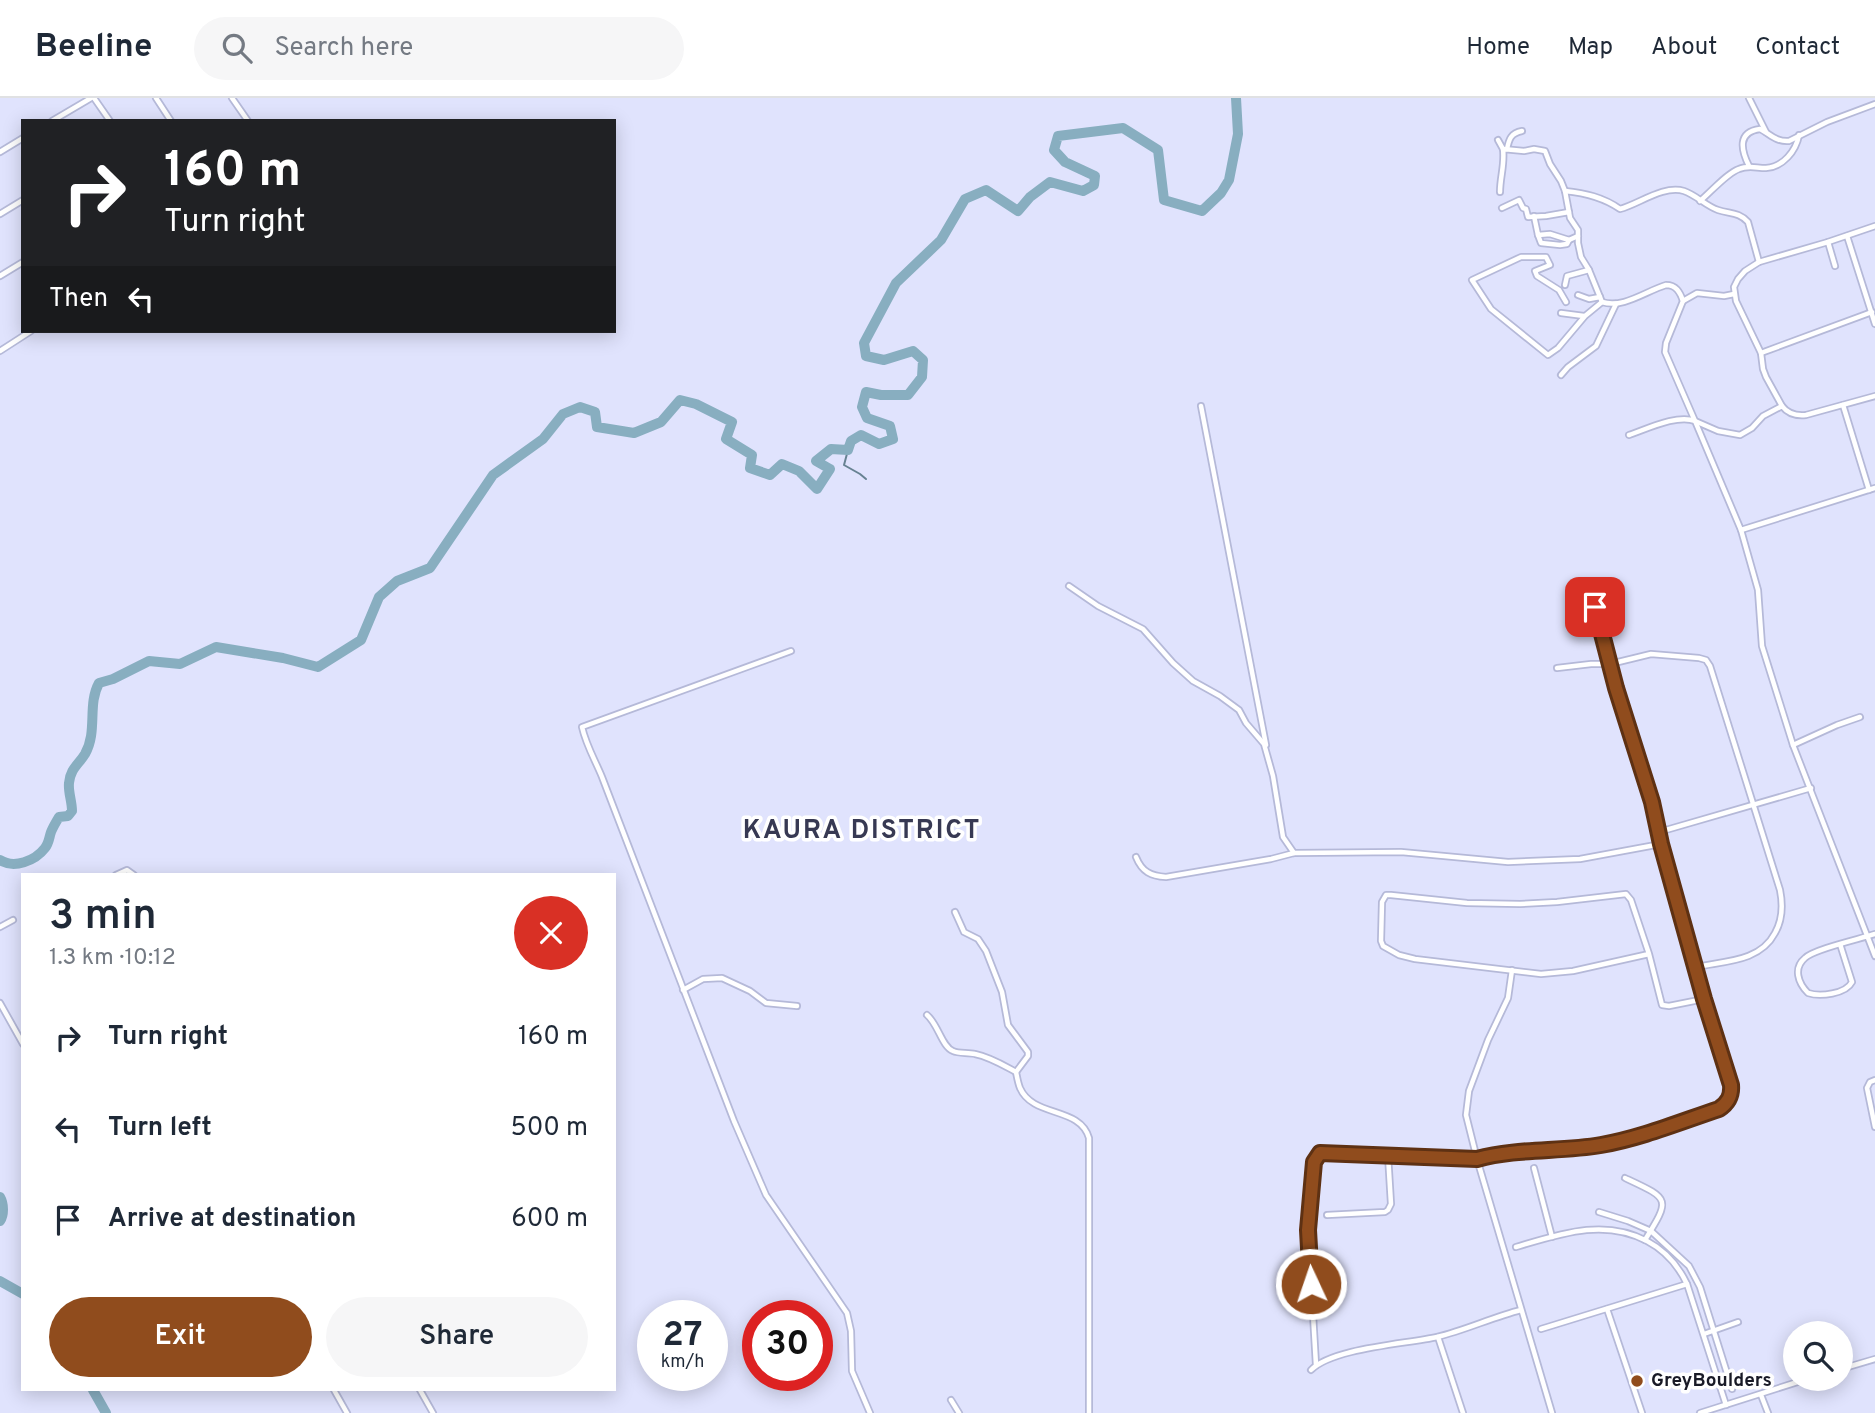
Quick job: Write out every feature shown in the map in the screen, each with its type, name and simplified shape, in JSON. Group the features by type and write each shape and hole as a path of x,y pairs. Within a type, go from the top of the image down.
{"street":[{"path":"56,119 93,98 109,119"},
{"path":"156,98 170,119"},
{"path":"232,98 247,119"},
{"path":"1749,98 1766,132 1783,142 1875,104"},
{"path":"1749,166 1742,142 1745,135 1756,130 1766,132"},
{"path":"1500,192 1505,149 1512,135 1522,131"},
{"path":"1700,201 1736,169 1749,166 1769,168 1781,163 1795,147 1799,135"},
{"path":"0,152 21,139"},
{"path":"1498,140 1505,149 1545,151 1565,191 1570,218 1578,230 1581,257 1605,304 1616,304 1666,285 1677,289 1683,301"},
{"path":"1565,191 1585,193 1620,209 1663,192 1686,192 1717,210 1744,217 1748,222 1759,262"},
{"path":"1502,208 1519,200 1528,217 1569,212"},
{"path":"0,214 21,201"},
{"path":"1534,216 1541,243 1560,245 1578,236"},
{"path":"1875,226 1759,262 1745,271 1734,287 1742,316 1761,353 1763,369 1784,410 1797,415 1875,396"},
{"path":"1538,235 1550,234 1569,240"},
{"path":"1847,236 1875,324"},
{"path":"1828,242 1835,266"},
{"path":"1566,302 1559,290 1537,276 1535,271 1550,265 1546,257 1521,257 1472,280 1491,309 1548,355 1558,348 1601,300"},
{"path":"0,276 21,263"},
{"path":"1565,285 1567,276 1589,271"},
{"path":"1734,294 1724,296 1697,293 1683,301 1665,352 1741,530 1758,590 1762,646 1793,745 1875,956"},
{"path":"1578,295 1601,300"},
{"path":"1561,375 1596,346 1616,304"},
{"path":"1761,353 1872,312"},
{"path":"1561,313 1585,316"},
{"path":"0,351 28,333"},
{"path":"1843,405 1869,490"},
{"path":"1201,406 1283,837 1294,853"},
{"path":"1629,435 1687,418 1718,431 1740,435 1752,428 1763,415 1782,406"},
{"path":"1741,530 1875,488"},
{"path":"1069,586 1098,606 1119,618 1133,622 1149,633 1173,663 1193,681 1239,710 1264,744 1267,753"},
{"path":"1316,1365 1308,1230 1316,1157 1320,1153 1477,1159 1499,1153 1601,1145 1645,1134 1719,1109 1726,1105 1731,1092 1661,844 1652,802 1595,607"},
{"path":"791,651 582,727 587,747 602,778 734,1121 766,1195 847,1313 851,1331 852,1371 870,1413"},
{"path":"1557,668 1591,663 1610,664 1651,654 1699,657 1708,662 1728,718 1780,890 1782,909 1779,926 1767,945 1755,954 1696,967"},
{"path":"1793,745 1860,717"},
{"path":"1659,832 1811,788"},
{"path":"1136,857 1140,866 1148,873 1166,877 1294,853 1410,853 1508,862 1580,859 1661,844"},
{"path":"1649,954 1559,973 1541,974 1415,959 1383,946 1382,902 1384,897 1391,895 1467,904 1520,904 1628,895 1649,954 1662,1005 1704,999"},
{"path":"955,912 964,932 978,939 986,951 1002,992 1008,1025 1028,1052 1016,1072 1019,1087 1029,1101 1077,1121 1087,1130 1089,1413"},
{"path":"0,927 13,920"},
{"path":"1840,944 1852,982 1850,986 1820,995 1808,993 1799,979 1798,969 1807,955 1840,944 1875,934"},
{"path":"1512,970 1508,998 1488,1040 1469,1091 1468,1125 1552,1413"},
{"path":"684,990 703,979 722,978 750,991 766,1003 797,1006"},
{"path":"0,1003 21,1040"},
{"path":"927,1015 952,1051 989,1058 1016,1072"},
{"path":"1875,1080 1869,1083 1867,1088 1875,1127"},
{"path":"1327,1215 1388,1210 1391,1204 1388,1155"},
{"path":"1534,1168 1552,1237"},
{"path":"1625,1178 1651,1190 1662,1200 1660,1214 1645,1240"},
{"path":"1599,1212 1651,1231 1689,1266 1700,1287 1732,1389"},
{"path":"1516,1247 1583,1230 1604,1228 1621,1230 1663,1251 1674,1262 1687,1284 1726,1405"},
{"path":"1541,1329 1687,1284"},
{"path":"1607,1309 1642,1413"},
{"path":"1311,1370 1328,1359 1372,1348 1438,1337 1521,1310"},
{"path":"1704,1334 1738,1322"},
{"path":"1438,1337 1463,1413"},
{"path":"1853,1365 1875,1359"},
{"path":"1700,1413 1783,1387"},
{"path":"335,1391 347,1413"},
{"path":"421,1391 433,1413"},
{"path":"1761,1395 1768,1413"},
{"path":"951,1400 958,1413"}],"waterway":[{"path":"0,860 18,864 36,857 46,846 59,817 68,816 72,811 70,778 89,745 95,691 99,683 149,661 180,664 216,647 318,667 361,640 379,597 397,581 430,568 493,475 543,439 563,414 580,407 595,412 597,427 634,433 661,422 680,400 696,404 732,422 726,439 752,455 750,468 770,475 782,464 799,471 817,489 830,469 816,461 831,449 848,450 851,441 861,435 879,444 893,439 890,426 867,418 862,407 866,392 908,395 922,377 923,360 913,351 884,360 866,356 864,343 896,283 941,240 965,199 986,190 1018,211 1030,197 1050,182 1083,191 1094,185 1095,176 1065,162 1054,150 1058,136 1123,128 1158,150 1164,200 1202,211 1221,193 1229,180 1238,134 1236,98"},
{"path":"848,450 844,465 866,479"},
{"path":"0,1197 3,1209 0,1221"},
{"path":"0,1281 21,1293"},
{"path":"94,1391 106,1413"}],"place":[{"name":"GreyBoulders","path":"1637,1381"}],"district":[{"name":"KAURA DISTRICT","path":"862,831"}],"route":[{"path":"1311,1284 1308,1230 1314,1162 1320,1153 1477,1159 1499,1153 1601,1145 1645,1134 1719,1109 1726,1105 1729,1099 1731,1085 1704,999 1652,802 1628,719 1616,688 1595,607"}]}
